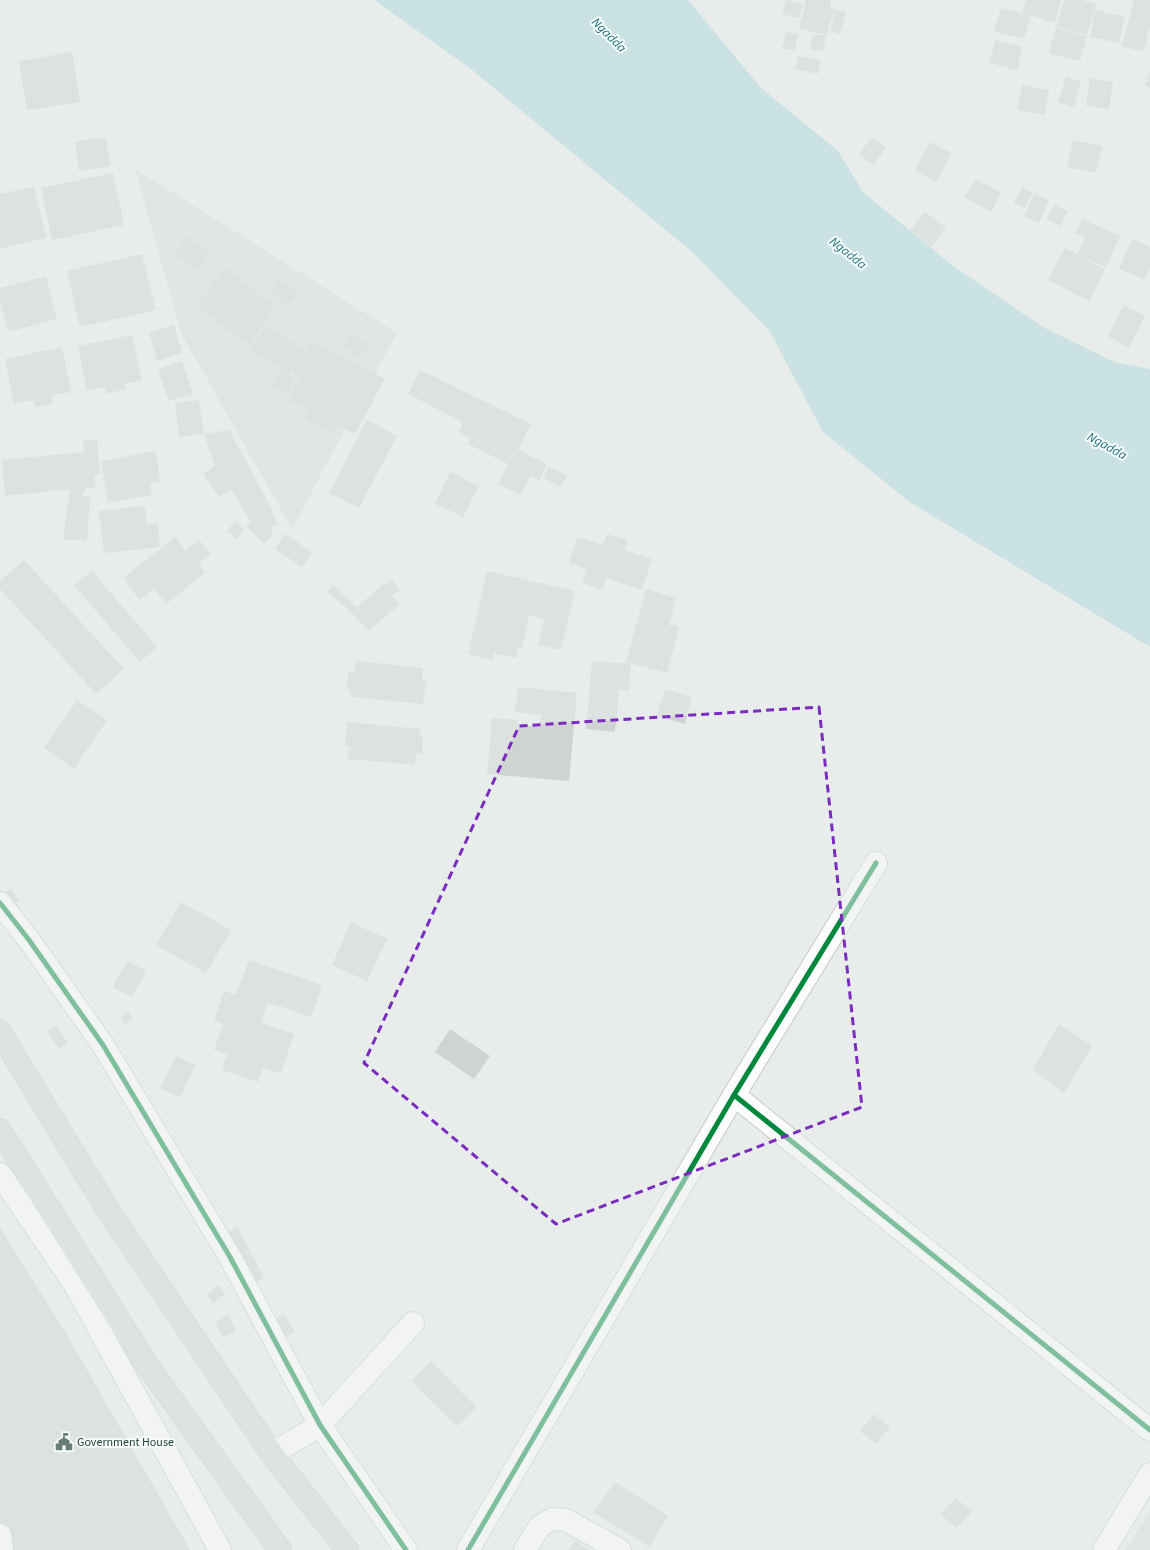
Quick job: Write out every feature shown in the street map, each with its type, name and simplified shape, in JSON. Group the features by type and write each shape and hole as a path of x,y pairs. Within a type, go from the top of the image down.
{"main road":[{"path":"0,1032 106,1207 272,1454 346,1550"},
{"path":"0,1130 147,1365 280,1550"}],"street":[{"path":"468,1550 734,1095 876,863"},
{"path":"0,903 29,940 103,1045 230,1257 320,1425 406,1550"},
{"path":"734,1095 1150,1430"},
{"path":"0,1174 75,1285 220,1550"},
{"path":"272,1454 320,1425 413,1323"},
{"path":"1104,1550 1150,1474"},
{"path":"524,1550 539,1527 552,1519 566,1520 620,1550"},
{"path":"0,1535 2,1550"}],"highlighted area":[{"path":"819,707 862,1107 556,1224 364,1063 519,726"}],"shaded area":[{"path":"135,169 397,333 292,529 181,333"},
{"path":"1150,1511 1150,1550 1125,1550"}],"water":[{"name":"Ngadda","path":"374,0 688,0 761,88 838,151 863,192 953,266 1043,327 1114,362 1150,369 1150,647 911,503 823,432 769,330 691,251 471,69"}],"building":[{"path":"786,0 803,4 799,18 782,14"},
{"path":"806,0 831,0 830,7 825,6 834,9 827,35 799,29"},
{"path":"1026,0 1061,0 1055,23 1031,15 1024,39 994,31 1001,8 1027,15 1022,13"},
{"path":"1064,0 1082,0 1096,4 1087,35 1057,26"},
{"path":"1134,0 1150,0 1150,27 1143,52 1122,46"},
{"path":"835,10 846,12 840,34 830,31"},
{"path":"1095,10 1125,17 1119,43 1090,37"},
{"path":"1056,27 1087,36 1080,61 1049,53"},
{"path":"786,32 798,34 795,51 782,48"},
{"path":"813,34 826,36 823,52 810,49"},
{"path":"995,40 1022,47 1017,70 990,63"},
{"path":"72,52 80,102 27,110 19,61"},
{"path":"798,56 821,61 818,74 795,69"},
{"path":"1150,71 1150,88 1145,86"},
{"path":"1066,77 1081,81 1074,107 1058,102"},
{"path":"1090,78 1113,82 1109,109 1086,106"},
{"path":"1022,85 1049,90 1045,115 1018,110"},
{"path":"106,137 110,166 79,171 75,142"},
{"path":"871,137 886,147 874,165 859,155"},
{"path":"1073,140 1102,146 1096,173 1067,167"},
{"path":"930,142 951,153 936,182 915,171"},
{"path":"113,173 124,225 52,240 41,188"},
{"path":"976,179 1001,193 991,212 965,197"},
{"path":"34,187 46,238 0,249 0,194"},
{"path":"1023,187 1032,193 1024,208 1014,202"},
{"path":"1034,194 1049,200 1039,223 1024,217"},
{"path":"1054,205 1068,211 1061,226 1047,219"},
{"path":"925,212 946,228 931,247 910,230"},
{"path":"1082,219 1120,236 1106,267 1077,255 1085,237 1075,233"},
{"path":"188,236 210,252 196,270 174,254"},
{"path":"1132,239 1150,247 1150,268 1145,280 1119,269"},
{"path":"1065,248 1105,270 1089,301 1048,280"},
{"path":"142,254 156,310 80,327 67,271"},
{"path":"225,268 275,306 248,345 196,306"},
{"path":"46,276 57,319 8,332 0,302 0,288"},
{"path":"279,278 297,293 287,305 270,290"},
{"path":"1124,305 1145,316 1129,348 1108,336"},
{"path":"174,325 182,353 157,361 149,333"},
{"path":"266,326 304,350 289,374 251,350"},
{"path":"352,333 369,346 359,359 342,345"},
{"path":"132,335 142,380 124,384 126,389 106,394 105,387 87,391 78,346"},
{"path":"310,340 385,379 355,434 336,424 332,434 305,419 309,411 289,400 301,376 293,372"},
{"path":"62,347 71,392 52,395 53,403 35,407 33,400 14,404 5,359"},
{"path":"182,361 193,394 169,401 158,369"},
{"path":"420,370 531,424 518,450 547,464 539,480 530,476 521,495 498,484 508,464 468,444 471,438 459,432 463,422 408,394"},
{"path":"279,371 295,379 289,393 272,386"},
{"path":"199,400 204,434 179,437 175,403"},
{"path":"367,420 397,436 359,508 329,493"},
{"path":"229,430 269,504 278,524 270,527 273,535 264,544 247,526 251,522 231,489 219,497 203,474 215,466 204,434"},
{"path":"97,440 100,474 94,475 96,487 85,488 82,496 90,497 87,541 63,539 70,489 5,496 2,460 84,452 83,441"},
{"path":"156,451 160,481 150,483 152,495 108,502 101,461"},
{"path":"549,466 567,476 561,487 543,478"},
{"path":"450,472 479,486 463,517 435,504"},
{"path":"145,506 147,524 158,523 160,547 104,553 99,511"},
{"path":"235,521 244,529 236,539 227,531"},
{"path":"285,534 312,552 302,567 275,549"},
{"path":"607,534 628,540 624,550 652,559 642,590 606,578 603,590 582,583 587,569 569,563 577,537 603,545"},
{"path":"175,537 185,551 199,540 211,554 198,564 205,573 166,604 154,589 140,600 123,578"},
{"path":"24,560 124,669 96,694 0,589 0,581"},
{"path":"92,571 157,647 140,662 74,585"},
{"path":"487,571 575,591 561,650 538,645 544,619 529,615 522,648 518,647 516,658 494,653 493,660 468,654"},
{"path":"392,580 400,590 392,596 399,605 368,631 351,612 327,592 333,585 357,607 385,583 386,585"},
{"path":"646,589 676,598 669,625 679,627 667,673 626,662"},
{"path":"356,661 423,668 422,681 426,681 423,704 351,697 351,690 347,688 349,672 355,673"},
{"path":"592,661 631,664 629,691 619,690 615,732 586,729"},
{"path":"518,687 577,693 569,781 487,774 492,718 518,720 517,725 540,727 541,715 515,712"},
{"path":"665,689 692,697 685,724 657,716"},
{"path":"77,700 107,720 74,769 44,748"},
{"path":"347,722 420,729 419,735 423,737 422,754 416,753 415,765 348,759 349,746 345,746"},
{"path":"11,889 19,900 8,907 0,896"},
{"path":"181,902 231,930 206,973 156,945"},
{"path":"351,922 387,939 367,981 332,965"},
{"path":"249,960 322,985 311,1017 268,1002 261,1023 294,1034 281,1074 263,1067 258,1082 222,1070 227,1054 214,1050 223,1024 214,1021 224,991 236,995"},
{"path":"127,961 146,971 132,997 113,987"},
{"path":"128,1012 133,1018 125,1025 120,1018"},
{"path":"1059,1024 1092,1046 1064,1093 1033,1070"},
{"path":"56,1026 68,1043 59,1049 47,1032"},
{"path":"450,1029 490,1056 474,1079 435,1052"},
{"path":"176,1056 196,1065 180,1097 160,1088"},
{"path":"238,1227 264,1278 249,1286 223,1235"},
{"name":"Government House","path":"0,1228 67,1335 190,1550 0,1550"},
{"path":"219,1285 225,1294 213,1303 207,1294"},
{"path":"284,1314 295,1331 284,1338 273,1321"},
{"path":"229,1315 236,1331 223,1337 215,1322"},
{"path":"431,1361 476,1407 457,1426 411,1381"},
{"path":"874,1414 890,1427 876,1444 860,1431"},
{"path":"615,1482 668,1516 650,1547 593,1512"},
{"path":"955,1498 972,1511 957,1528 941,1515"},
{"path":"575,1541 590,1550 568,1550"}],"cycle path":[{"path":"468,1550 734,1095 876,863"},
{"path":"0,903 29,940 103,1045 230,1257 320,1425 406,1550"},
{"path":"734,1095 1150,1430"}],"place":[{"name":"Government House","path":"64,1442"}]}
